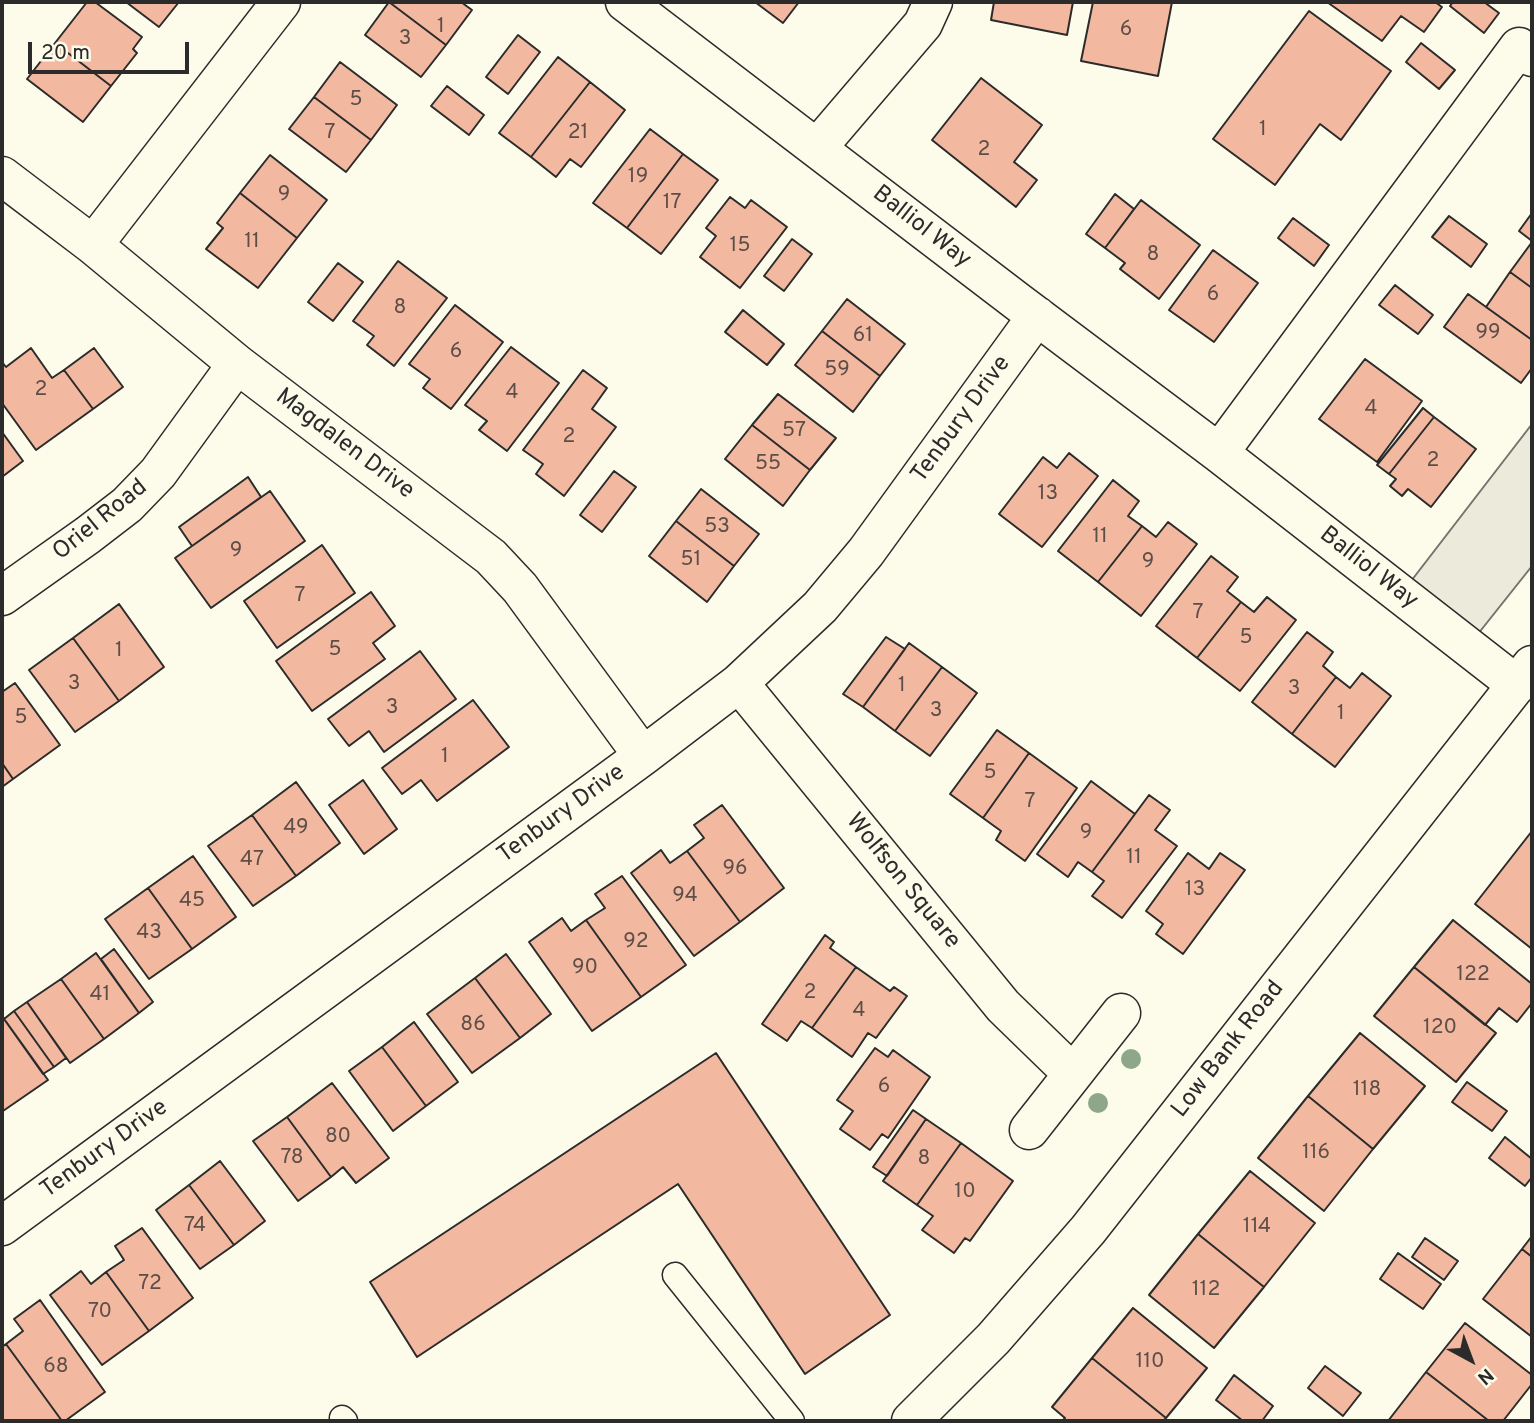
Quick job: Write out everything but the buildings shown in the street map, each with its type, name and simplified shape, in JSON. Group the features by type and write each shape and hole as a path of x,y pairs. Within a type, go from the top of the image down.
{"street":[{"path":"93,245 281,2"},
{"name":"Balliol Way","path":"625,2 1037,316 1527,681"},
{"path":"817,148 923,24 933,2"},
{"path":"1219,453 1518,47 1532,57"},
{"name":"Magdalen Drive","path":"2,176 93,245 237,364 491,557 520,588 643,756"},
{"name":"Tenbury Drive","path":"2,1226 739,683 820,607 866,552 1037,316"},
{"name":"Oriel Road","path":"2,596 127,505 158,473 237,364"},
{"name":"Low Bank Road","path":"925,1417 1088,1230 1527,681"},
{"name":"Wolfson Square","path":"739,683 1003,1006 1073,1074"},
{"path":"1030,1130 1121,1013"}],"lane":[{"path":"675,1275 792,1421"}],"shaded area":[{"path":"1532,424 1532,566 1466,649 1398,598"}]}
